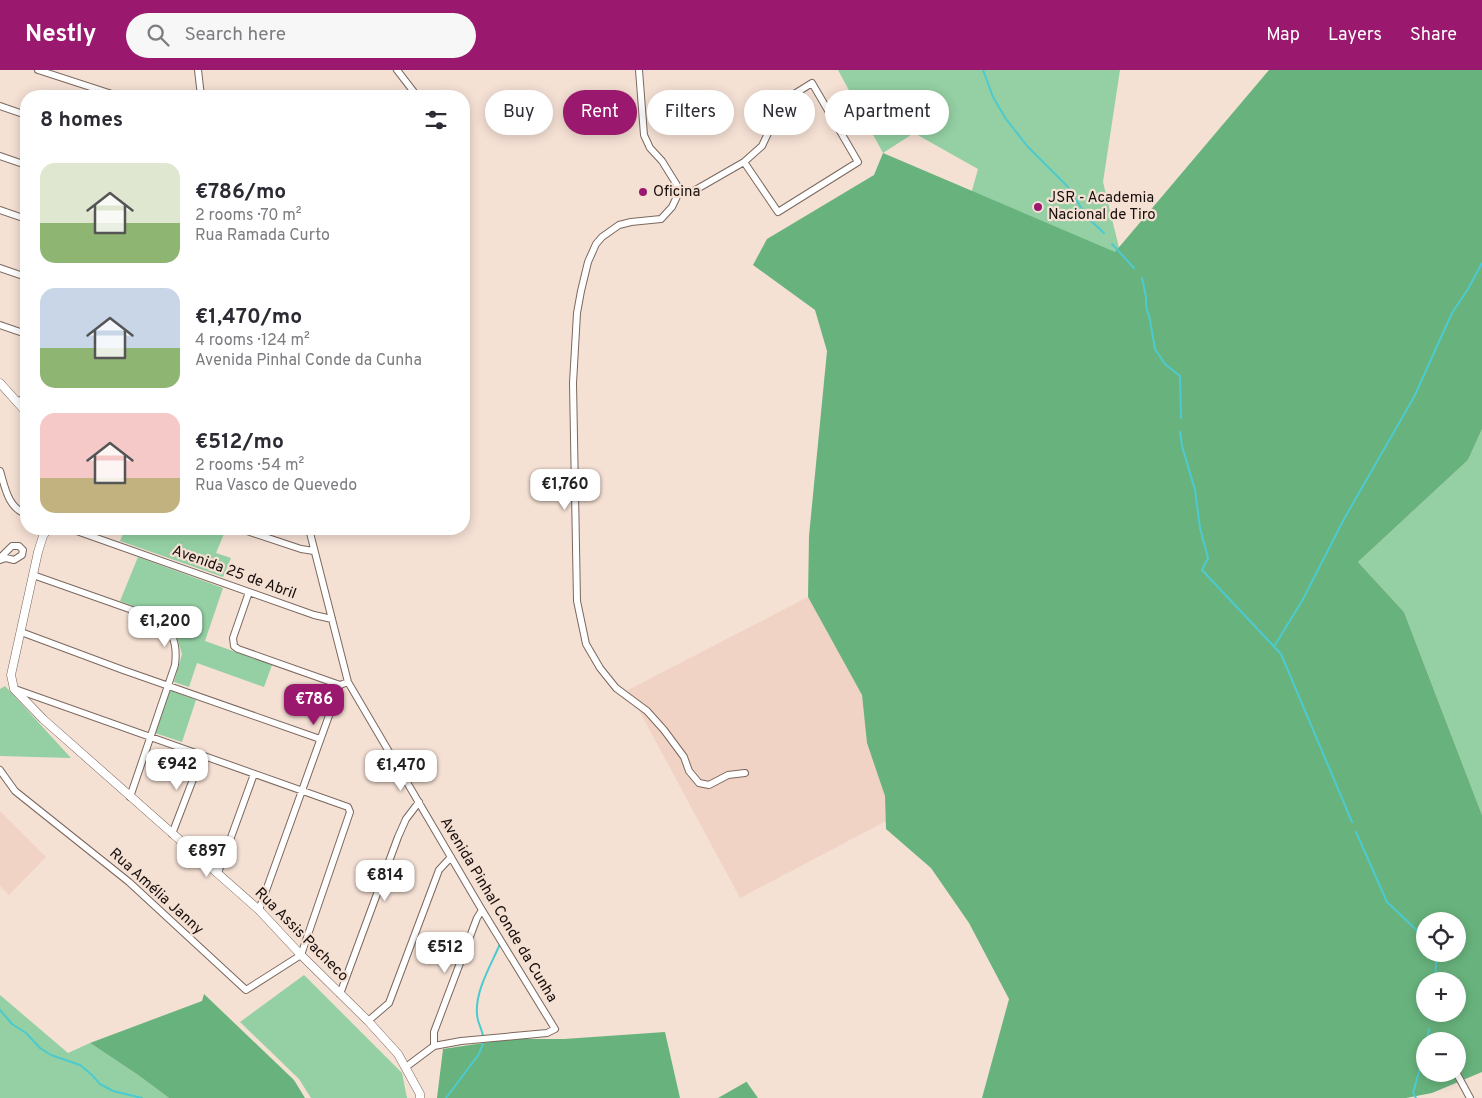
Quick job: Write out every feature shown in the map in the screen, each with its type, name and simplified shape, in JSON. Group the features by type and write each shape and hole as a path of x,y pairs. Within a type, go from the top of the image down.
{"street":[{"path":"38,70 100,90"},
{"path":"198,70 200,90"},
{"path":"397,70 412,90"},
{"path":"639,70 644,135 650,148 662,161 680,190 690,193 744,162 762,146 783,101 812,82 858,162 778,212 744,162"},
{"path":"0,106 20,114"},
{"path":"0,156 20,163"},
{"path":"680,190 672,207 661,219 631,222 610,229 596,244 588,262 576,313 573,383 577,601 586,644 600,668 616,688 647,711 664,730 684,757 689,771 699,783 709,785 728,775 745,773"},
{"path":"0,210 20,217"},
{"path":"0,268 20,275"},
{"path":"0,325 20,332"},
{"path":"0,383 20,405"},
{"path":"0,471 13,506 20,512"},
{"path":"45,535 40,544 11,675 14,689 348,807 350,812 301,955"},
{"name":"Avenida 25 de Abril","path":"88,535 314,615 332,619"},
{"path":"259,535 301,549 314,551"},
{"name":"Avenida Pinhal Conde da Cunha","path":"310,535 348,682 482,910 555,1029 547,1033 462,1041 434,1046"},
{"path":"33,576 152,617 164,624 173,638 177,651 175,665 130,797"},
{"path":"249,592 233,638 234,646 340,685 348,682"},
{"path":"21,632 320,739"},
{"path":"259,910 340,685"},
{"name":"Rua Assis Pacheco","path":"14,689 43,719 259,910 398,1054 420,1094 420,1098"},
{"path":"172,834 202,756"},
{"name":"Rua Amélia Janny","path":"0,770 16,791 129,882 246,990 301,955"},
{"path":"218,873 254,774"},
{"path":"340,994 398,837 406,819 420,802"},
{"path":"368,1021 389,1003 438,870 451,857"},
{"path":"406,1067 434,1046 434,1032 476,918 482,910"},
{"path":"1461,1082 1470,1098"}],"shaded area":[{"path":"808,597 862,695 867,743 885,796 886,821 740,898 628,690"},
{"path":"0,811 46,857 9,895 0,886"}],"green space":[{"name":"JSR - Academia Nacional de Tiro","path":"838,70 1120,70 1103,182 1122,260 959,237 978,169 918,135 949,135 949,90 849,90"},
{"path":"1269,70 1482,70 1482,429 1468,460 1358,562 1404,612 1482,815 1482,1072 1466,1079 1466,1032 1416,1032 1416,1082 1458,1082 1432,1093 1406,1098 982,1098 1009,999 969,923 931,868 886,829 885,796 867,743 862,695 808,597 809,536 827,351 815,310 753,265 767,239 874,175 883,153 1115,252"},
{"name":"JSR - Academia Nacional de Tiro","path":"873,135 911,135 883,153"},
{"path":"1482,429 1482,815 1404,612 1358,562 1468,460"},
{"path":"122,535 224,535 216,553 231,558 223,577 120,541"},
{"path":"138,557 223,588 205,641 272,665 264,687 197,663 189,687 174,682 182,654 176,634 160,617 120,601"},
{"path":"5,686 71,758 0,756 0,689"},
{"path":"170,690 196,700 182,742 155,733"},
{"path":"304,975 402,1073 407,1098 311,1098 299,1079 240,1022"},
{"path":"204,994 294,1080 305,1098 169,1098 90,1043 202,1001"},
{"path":"0,995 68,1053 90,1043 169,1098 0,1098"},
{"path":"665,1032 680,1098 437,1098 443,1049 510,1039 564,1039"},
{"path":"746,1082 758,1098 718,1098"}],"waterway":[{"path":"983,70 993,97 1006,119 1028,147 1067,186 1088,218 1104,233"},
{"path":"1112,244 1134,268"},
{"path":"1275,645 1302,601 1344,519 1414,397 1452,313 1482,263"},
{"path":"1142,278 1155,349 1165,364 1180,376 1181,418"},
{"path":"1180,432 1182,446 1195,490 1200,528 1208,558 1202,570 1281,654 1352,822"},
{"path":"1356,832 1387,902 1416,929"},
{"path":"483,1036 477,1017 478,996 500,944"},
{"path":"1435,972 1436,962"},
{"path":"0,1010 12,1024 26,1033 40,1048 51,1055 80,1065 100,1084 113,1091 142,1098"},
{"path":"446,1098 479,1054 484,1041"},
{"path":"1416,1082 1413,1093 1416,1098"}],"place":[{"name":"Oficina","path":"643,192"},
{"name":"JSR - Academia Nacional de Tiro","path":"1038,207"}]}
